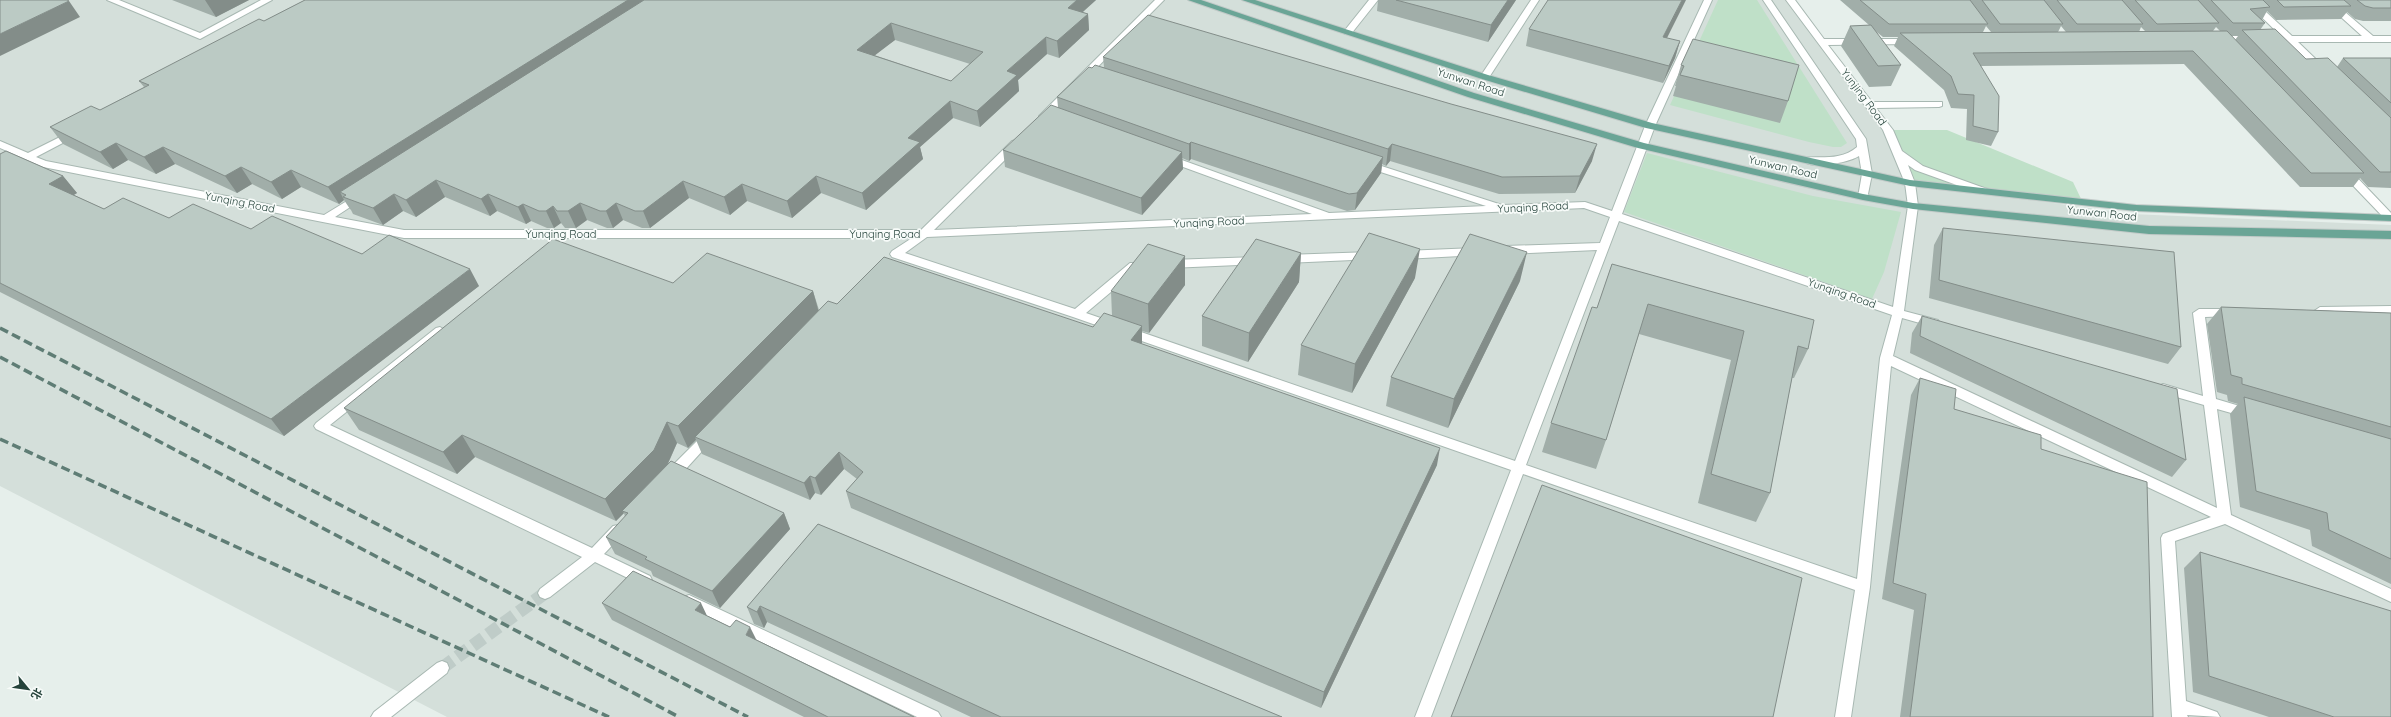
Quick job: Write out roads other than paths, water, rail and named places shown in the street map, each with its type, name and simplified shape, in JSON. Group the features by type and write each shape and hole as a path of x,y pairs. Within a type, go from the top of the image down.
{"main road":[{"name":"Yunwan Road","path":"1192,0 1471,95 1642,146 1863,197 1913,206 2149,230 2391,235"},
{"name":"Yunwan Road","path":"1246,0 1485,77 1650,126 1910,183 2136,208 2390,218"}],"street":[{"path":"118,1 200,36 268,0"},
{"path":"1034,125 1160,0"},
{"path":"1348,32 1374,0"},
{"path":"1485,77 1535,0"},
{"path":"1423,717 1642,146 1708,0"},
{"path":"1766,0 1861,139 1867,174 1863,197"},
{"name":"Yunjing Road","path":"1790,0 1871,105 1888,130 1910,183 1913,206 1898,312 1886,358 1864,587 1843,717"},
{"path":"2248,0 2328,76"},
{"path":"2326,0 2371,39"},
{"path":"2210,28 2231,51"},
{"path":"2205,39 2391,39"},
{"path":"1821,42 1925,40"},
{"path":"1087,73 1102,78"},
{"path":"1871,105 1939,104"},
{"path":"1045,114 1060,120"},
{"path":"28,157 84,128"},
{"path":"884,264 924,234 1023,136"},
{"name":"Yunqing Road","path":"0,144 43,164 404,234 924,234 1585,205 1943,326"},
{"path":"1802,160 1836,161 1853,158 1863,147"},
{"path":"1898,152 1919,168 1983,191"},
{"path":"1158,154 1331,216"},
{"path":"1352,159 1504,208"},
{"path":"2341,166 2390,218"},
{"path":"324,218 372,188"},
{"path":"544,249 562,234"},
{"path":"1077,314 1134,266 1604,246"},
{"path":"896,254 1077,314 1864,587"},
{"path":"2303,311 2391,310"},
{"path":"2225,518 2199,313 2247,312"},
{"path":"450,322 320,426 657,586"},
{"path":"1886,358 2391,596"},
{"path":"2150,385 2263,417"},
{"path":"660,487 721,424"},
{"path":"2212,717 2180,712 2168,538 2225,518"},
{"path":"545,593 593,556 626,521"},
{"path":"678,596 933,717"},
{"path":"379,717 442,668"}],"tunnel":[{"path":"442,668 545,593"}],"railway":[{"path":"0,328 748,717"},
{"path":"0,357 679,717"},
{"path":"0,439 609,717"}]}
